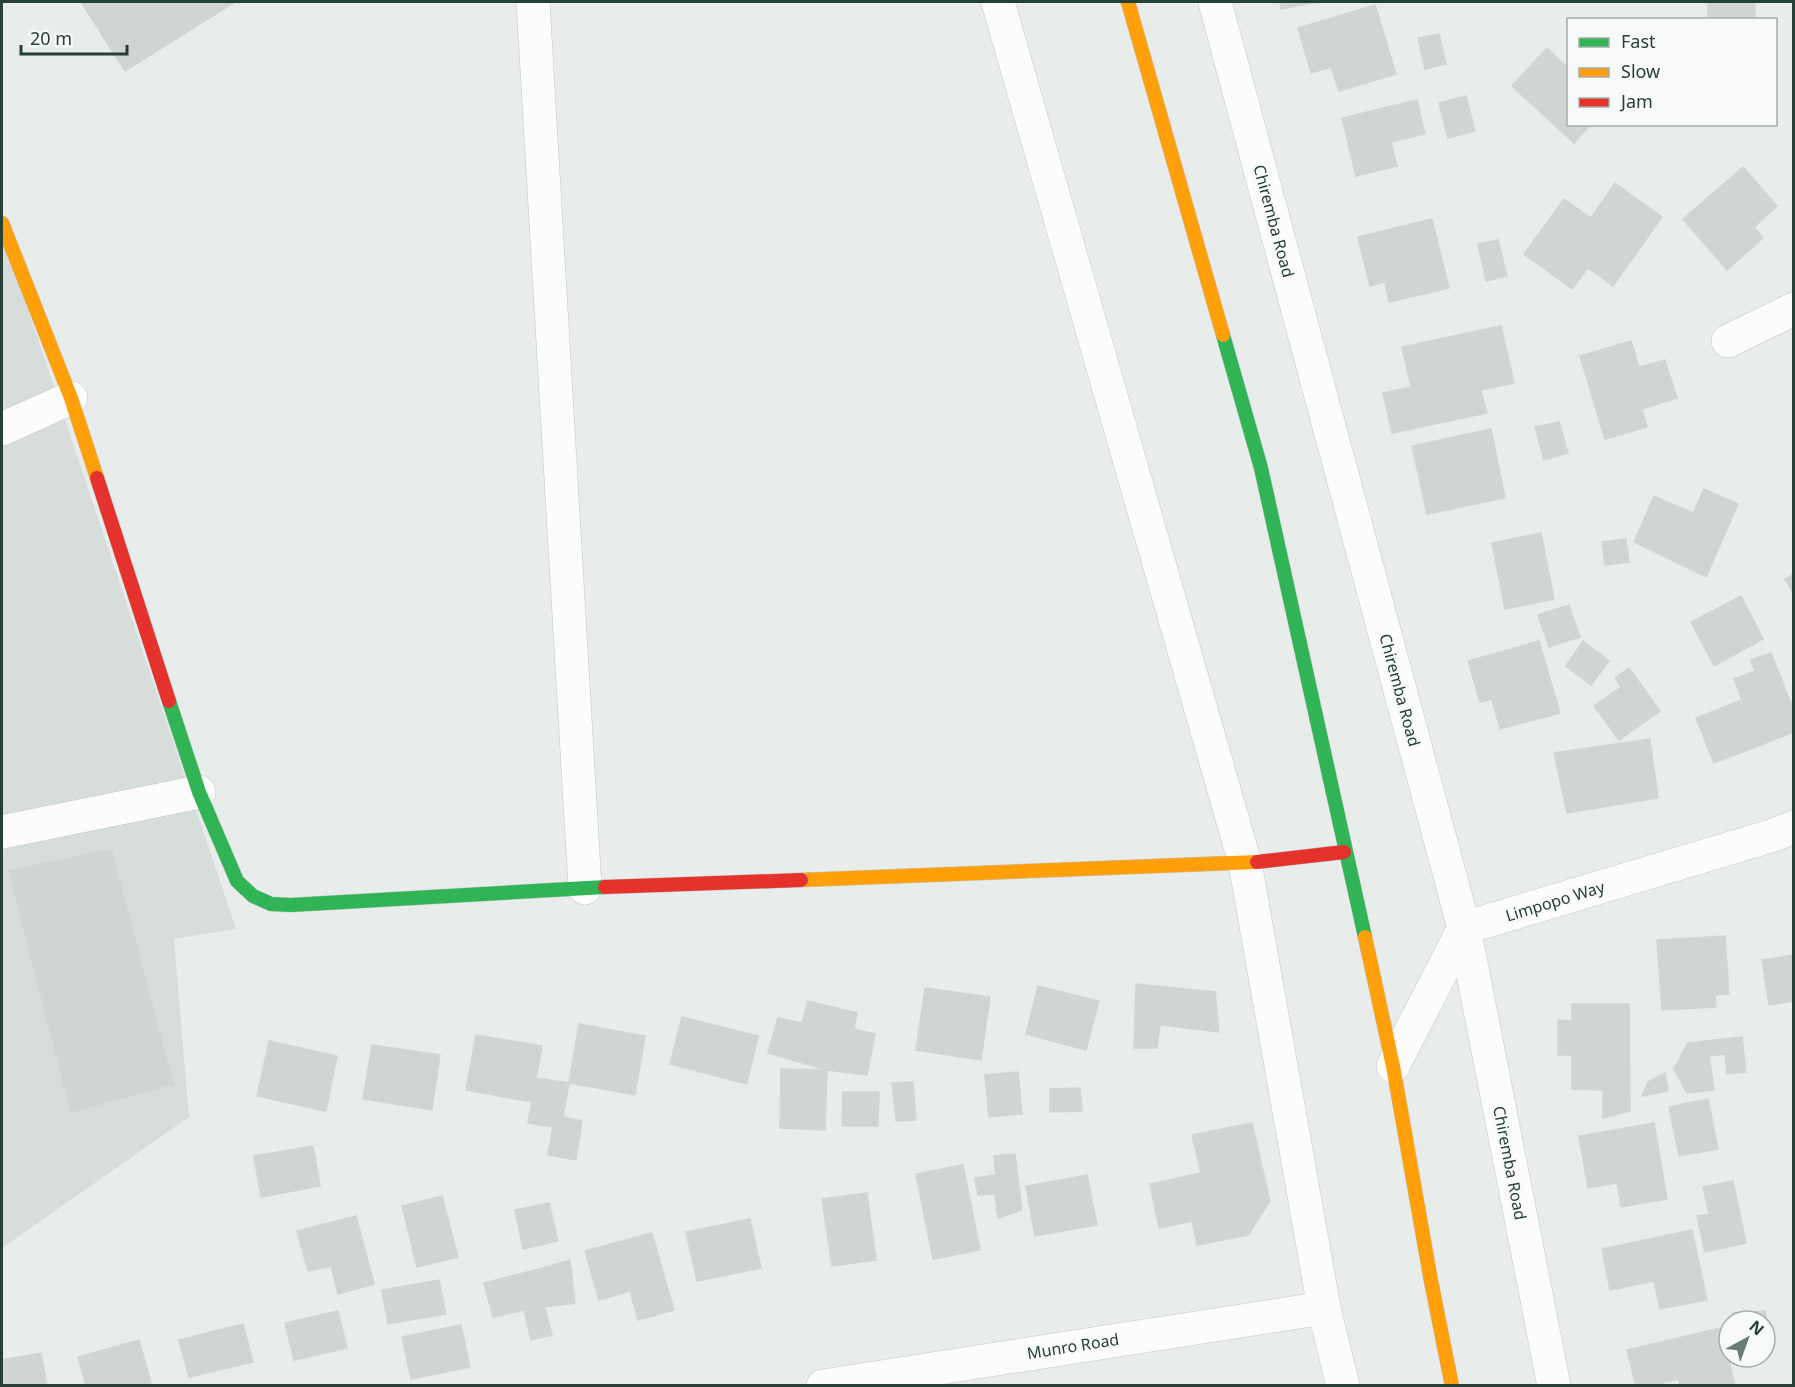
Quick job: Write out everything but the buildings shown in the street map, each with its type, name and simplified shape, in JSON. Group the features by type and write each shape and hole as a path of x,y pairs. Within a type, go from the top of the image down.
{"street":[{"path":"533,2 585,888"},
{"path":"998,2 1245,863 1324,1308 1342,1386"},
{"path":"1128,2 1261,468 1393,1066 1452,1386"},
{"name":"Chiremba Road","path":"1215,2 1464,928 1554,1386"},
{"path":"2,223 72,398 199,792 237,881 253,896 270,904 291,905 585,888 1245,863 1344,852"},
{"path":"1728,341 1794,309"},
{"path":"2,429 72,398"},
{"path":"2,832 199,792"},
{"name":"Limpopo Way","path":"1464,928 1794,827"},
{"path":"1393,1066 1464,928"},
{"name":"Munro Road","path":"841,1384 1324,1308"}],"shaded area":[{"path":"2,232 236,929 174,939 189,1117 2,1248"}],"traffic: fast":[{"path":"1223,335 1261,468 1365,937"},
{"path":"169,701 199,792 237,881 253,896 271,904 291,905 605,887"}],"traffic: slow":[{"path":"1128,2 1223,335"},
{"path":"2,223 71,398 97,478"},
{"path":"801,880 1257,862"},
{"path":"1365,937 1393,1066 1452,1386"}],"traffic: jam":[{"path":"97,478 169,701"},
{"path":"1257,862 1344,852"},
{"path":"605,887 801,880"}]}
